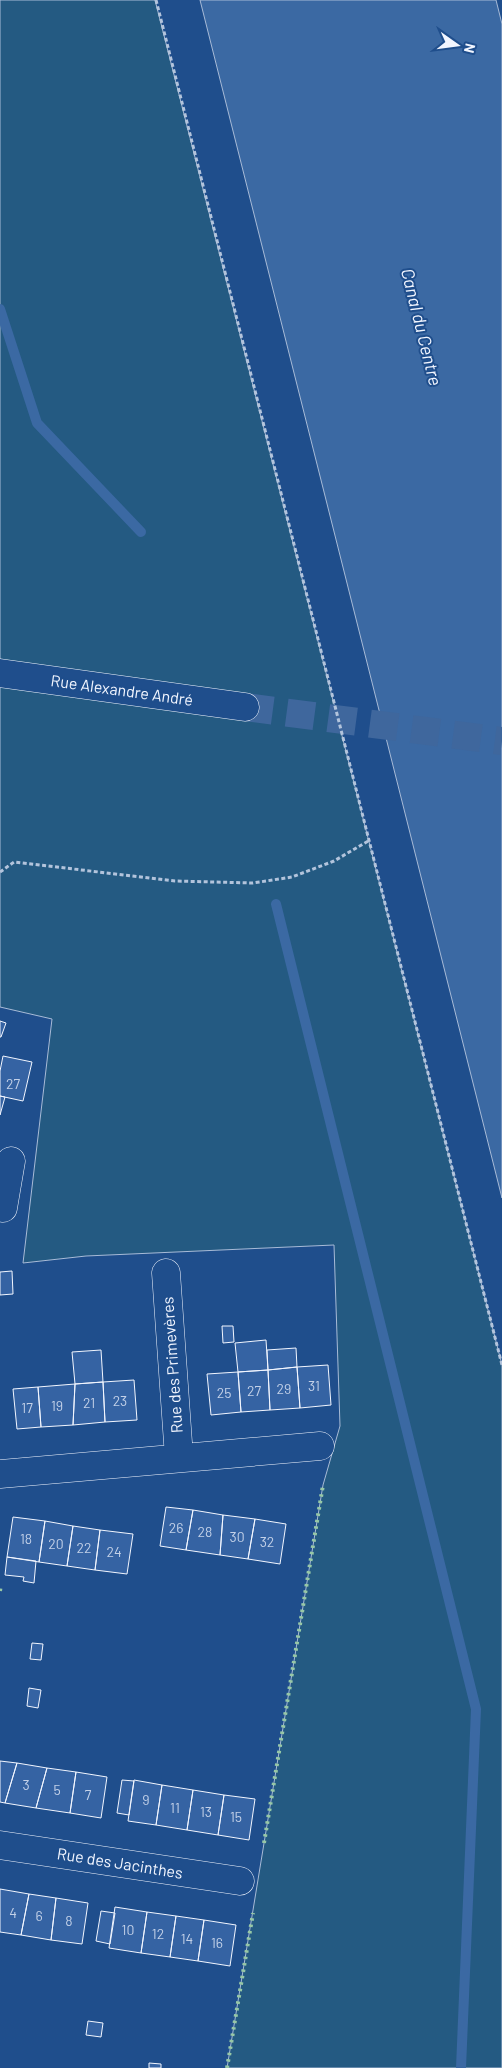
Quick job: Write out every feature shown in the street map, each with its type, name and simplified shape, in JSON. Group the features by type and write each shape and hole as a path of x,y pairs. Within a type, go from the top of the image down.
{"street":[{"name":"Rue Alexandre André","path":"0,673 244,708"},
{"path":"3,1208 13,1162"},
{"name":"Rue des Primevères","path":"166,1273 179,1457"},
{"name":"Rue des Primevères","path":"0,1474 320,1446"},
{"name":"Rue des Jacinthes","path":"0,1845 240,1881"}],"path":[{"path":"156,0 502,1365"},
{"path":"0,872 14,862 176,881 253,883 292,877 334,861 370,840"}],"shaded area":[{"path":"0,0 155,0 502,1365 502,2068 227,2068 323,1485 340,1426 334,1245 86,1256 23,1263 52,1019 0,1007"}],"water":[{"name":"Canal du Centre","path":"200,0 496,0 502,24 502,1198"}],"building":[{"path":"0,1021 6,1023 1,1037 0,1037"},
{"path":"3,1056 32,1062 23,1101 0,1096 0,1071"},
{"path":"0,1096 5,1097 0,1115"},
{"path":"12,1271 13,1294 0,1295 0,1272"},
{"path":"222,1326 233,1326 234,1342 223,1343"},
{"path":"266,1340 268,1370 238,1372 235,1343"},
{"path":"296,1348 297,1367 268,1370 267,1350"},
{"path":"101,1350 103,1382 75,1384 72,1352"},
{"path":"328,1365 331,1405 300,1408 297,1367"},
{"path":"297,1367 300,1408 270,1410 268,1370"},
{"path":"268,1370 270,1410 241,1412 238,1372"},
{"path":"238,1372 241,1412 211,1415 207,1374"},
{"path":"134,1380 137,1420 105,1422 103,1382"},
{"path":"103,1382 105,1422 73,1425 75,1384"},
{"path":"75,1384 73,1425 41,1427 38,1387"},
{"path":"38,1387 41,1427 17,1429 13,1389"},
{"path":"166,1507 193,1510 186,1550 160,1546"},
{"path":"193,1510 223,1515 220,1555 186,1550"},
{"path":"223,1515 255,1519 248,1559 220,1555"},
{"path":"13,1517 45,1521 39,1562 7,1557"},
{"path":"255,1519 286,1524 280,1564 248,1559"},
{"path":"45,1521 73,1526 67,1566 39,1562"},
{"path":"73,1526 100,1530 95,1570 67,1566"},
{"path":"100,1530 133,1534 127,1574 95,1570"},
{"path":"7,1557 36,1561 34,1583 23,1581 24,1577 5,1575"},
{"path":"32,1643 43,1644 41,1660 30,1659"},
{"path":"29,1688 41,1690 38,1708 27,1706"},
{"path":"0,1761 17,1763 5,1803 0,1802"},
{"path":"17,1763 47,1768 36,1808 5,1803"},
{"path":"47,1768 76,1772 70,1813 36,1808"},
{"path":"76,1772 107,1777 101,1818 70,1813"},
{"path":"122,1780 134,1781 129,1815 117,1813"},
{"path":"134,1780 162,1785 156,1825 128,1821"},
{"path":"162,1785 193,1790 187,1830 156,1825"},
{"path":"193,1790 224,1795 218,1835 187,1830"},
{"path":"224,1795 255,1799 249,1840 218,1835"},
{"path":"0,1889 29,1894 21,1935 0,1932"},
{"path":"29,1894 56,1898 51,1940 21,1935"},
{"path":"56,1898 88,1903 82,1944 51,1940"},
{"path":"115,1907 147,1912 141,1953 109,1948"},
{"path":"101,1911 115,1913 110,1944 96,1941"},
{"path":"147,1912 176,1916 170,1957 141,1953"},
{"path":"176,1916 204,1920 198,1961 170,1957"},
{"path":"204,1920 236,1925 230,1966 198,1961"},
{"path":"88,2021 103,2023 101,2037 86,2035"},
{"path":"149,2063 161,2064 161,2068 149,2068"}],"waterway":[{"path":"0,309 37,423 141,532"},
{"path":"276,904 476,1709 461,2068"}],"tunnel":[{"path":"245,707 502,741"}],"hedge":[{"path":"264,1843 323,1485"},
{"path":"0,1591 1,1585"},
{"path":"227,2068 253,1913"}]}
